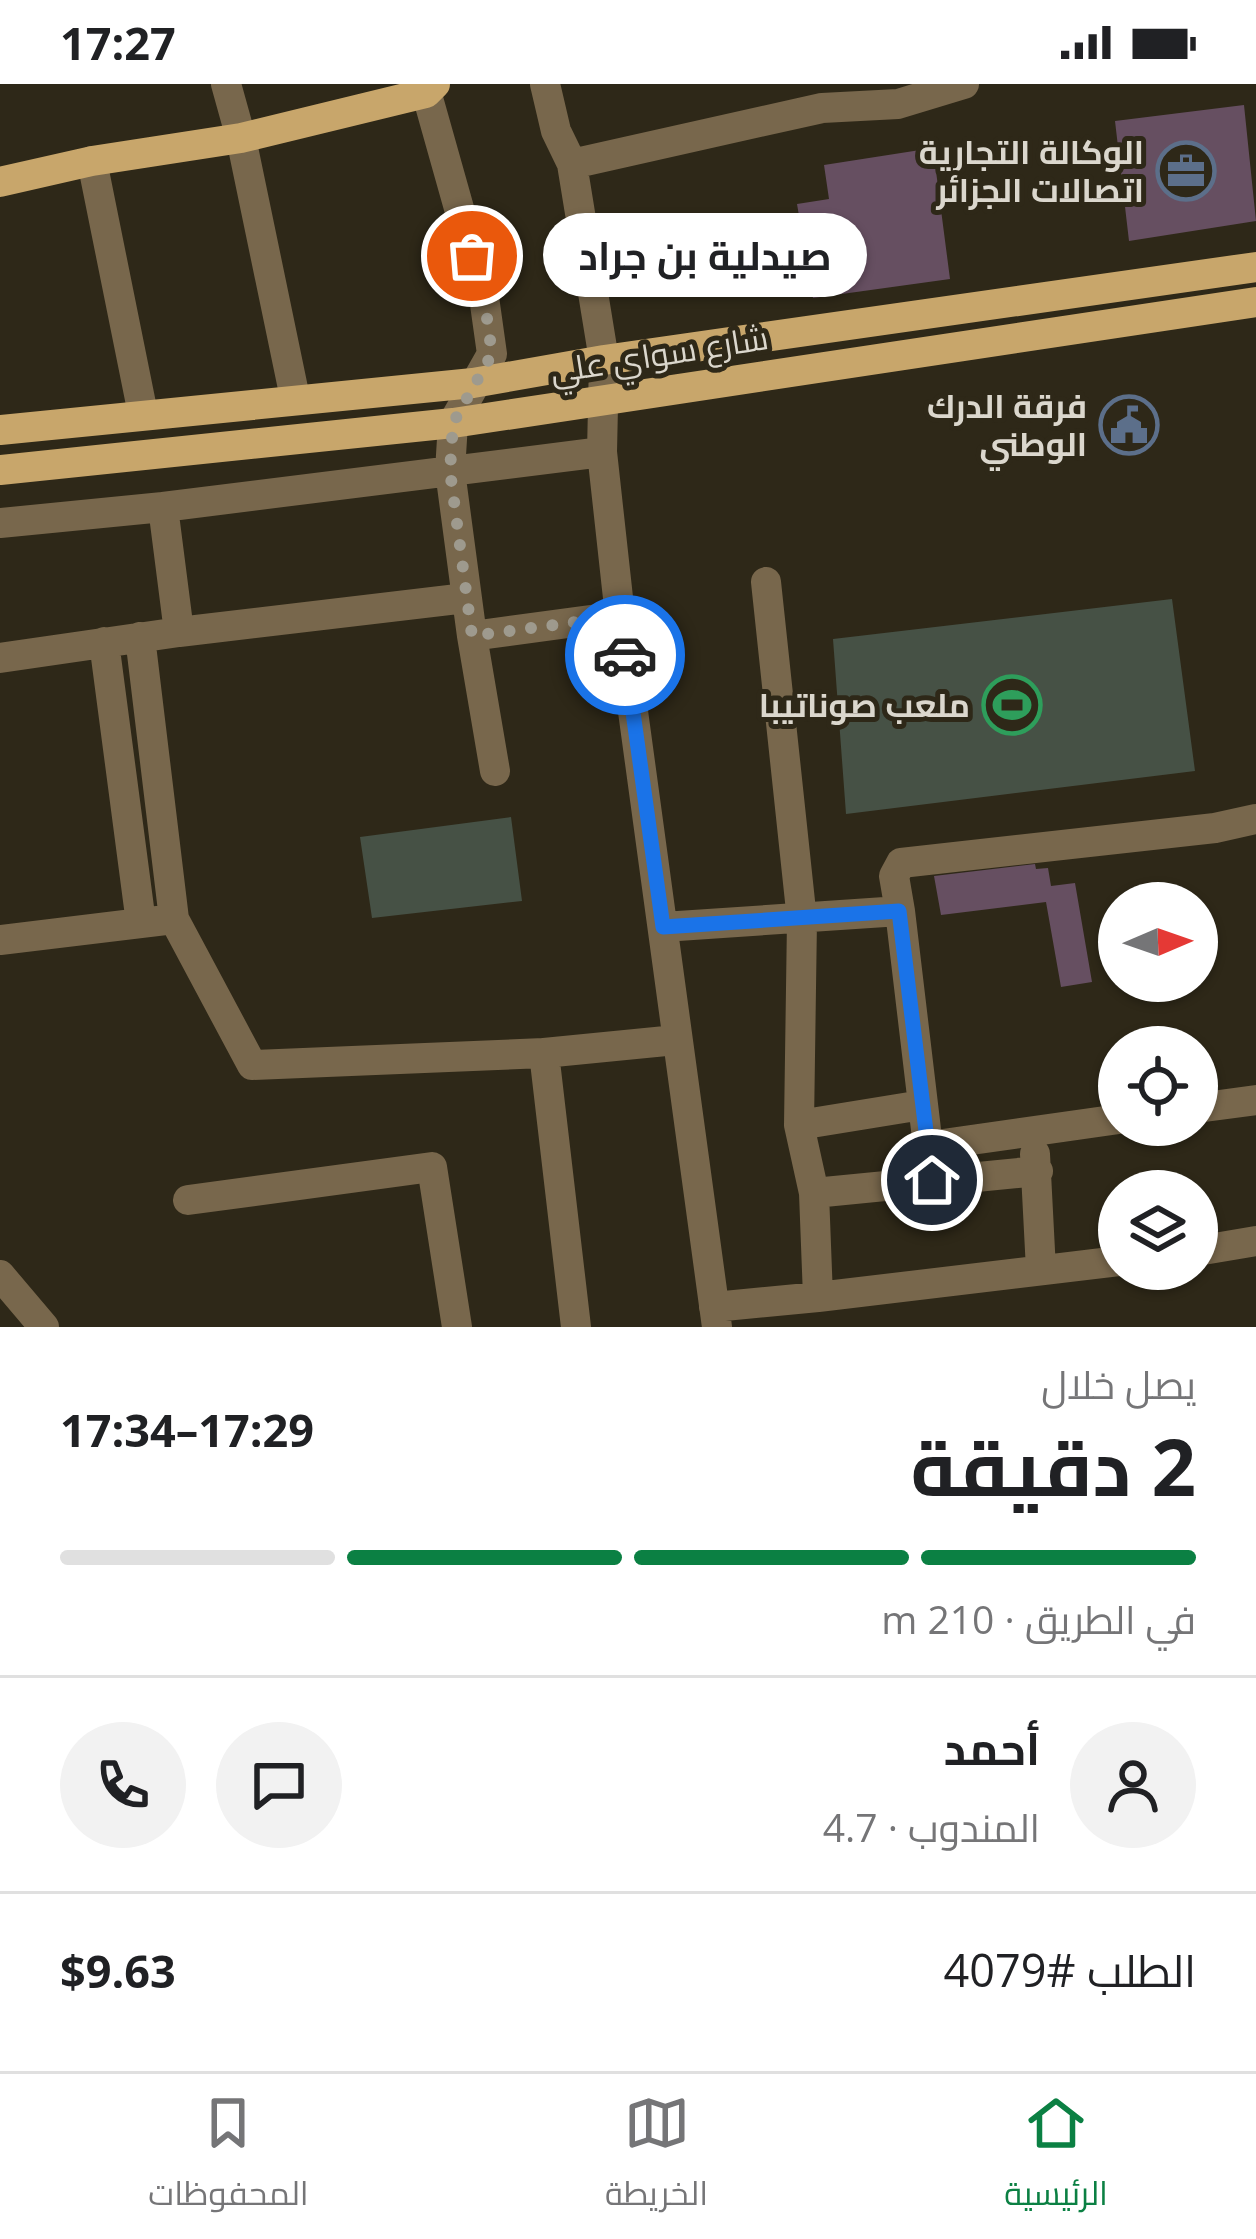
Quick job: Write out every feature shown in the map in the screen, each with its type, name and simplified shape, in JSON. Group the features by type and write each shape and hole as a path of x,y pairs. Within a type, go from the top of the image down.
{"main road":[{"path":"0,182 92,161 241,138 428,87"},
{"name":"شارع سواي علي","path":"0,430 473,383 1256,266"},
{"name":"شارع سواي علي","path":"0,470 453,423 1256,302"},
{"path":"897,319 901,353"}],"street":[{"path":"226,84 295,398"},
{"path":"545,84 556,130 572,164 604,361 602,452 620,616 715,1317 818,1297 1098,1263"},
{"path":"822,109 853,84"},
{"path":"572,164 822,109 898,104 964,84"},
{"path":"428,87 484,297 492,354 453,423 450,471 495,771"},
{"path":"92,161 143,414"},
{"path":"0,523 602,452"},
{"path":"163,507 179,632"},
{"path":"766,582 802,920 799,1125 814,1193 818,1297"},
{"path":"0,658 466,598"},
{"path":"472,636 620,616"},
{"path":"140,638 174,920 252,1065 544,1054 676,1040"},
{"path":"104,643 141,923"},
{"path":"932,1180 894,876 901,863 1215,828 1256,819"},
{"path":"663,927 899,911"},
{"path":"0,940 174,920"},
{"path":"544,1054 576,1327"},
{"path":"1218,1105 1256,1100"},
{"path":"799,1125 922,1105"},
{"path":"929,1146 1098,1122"},
{"path":"1031,1131 1038,1172 1041,1270"},
{"path":"188,1200 433,1167 457,1327"},
{"path":"814,1193 1038,1172"},
{"path":"1218,1247 1256,1241"},
{"path":"0,1275 44,1327"}],"green space":[{"name":"ملعب صوناتيبا","path":"1172,599 1195,771 846,814 833,639"},
{"path":"511,817 522,901 372,918 360,837"}],"building":[{"name":"الوكالة التجارية اتصالات الجزائر","path":"1244,105 1256,221 1129,241 1115,121"},
{"path":"933,148 950,279 813,298 797,204 829,199 824,165"},
{"path":"1035,864 1036,869 1048,868 1051,886 1075,883 1092,982 1061,987 1046,902 941,915 934,876"}],"way so far":[{"path":"472,256 492,354 453,423 450,471 472,636 620,616 625,655"}],"place":[{"name":"الوكالة التجارية اتصالات الجزائر","path":"1186,171"},
{"name":"صيدلية بن جراد","path":"472,256"},
{"name":"فرقة الدرك الوطني","path":"1129,425"},
{"name":"ملعب صوناتيبا","path":"1012,705"}],"route":[{"path":"625,655 663,927 899,911 932,1180"}]}
